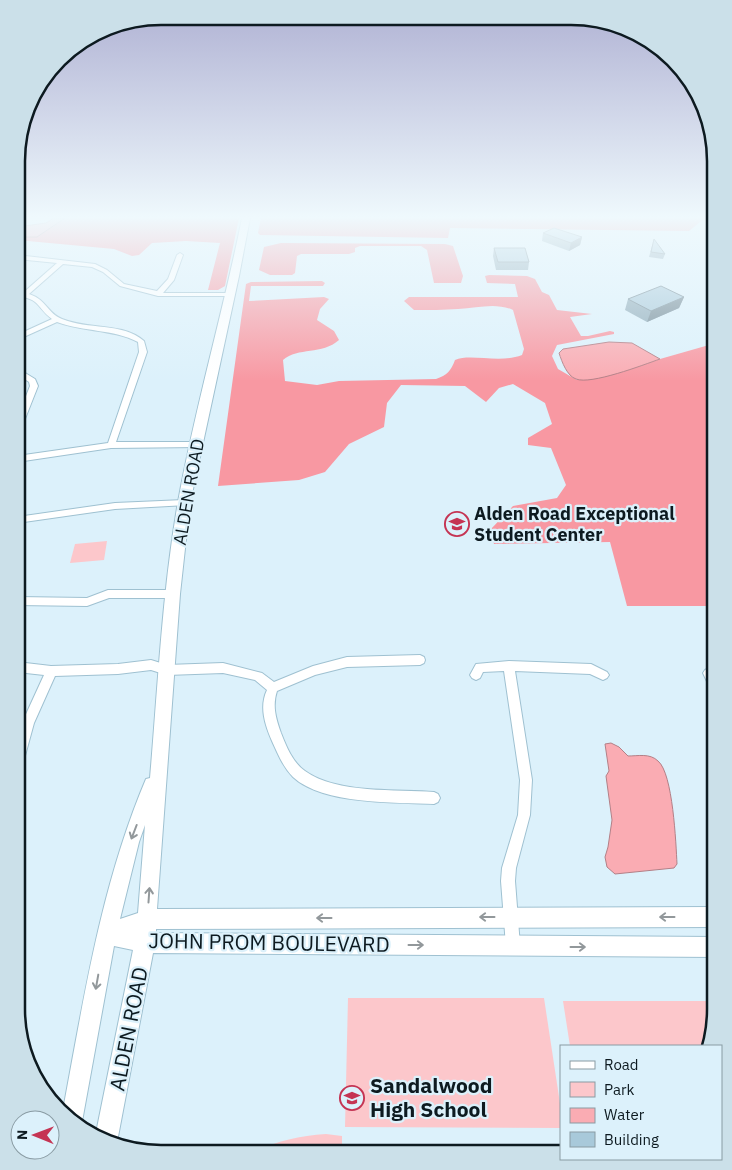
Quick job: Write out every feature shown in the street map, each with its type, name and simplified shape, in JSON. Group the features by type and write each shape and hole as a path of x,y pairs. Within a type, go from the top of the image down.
{"street":[{"path":"50,273 25,294 39,299 56,320"},
{"path":"108,273 122,285 158,294 172,296 230,295"},
{"path":"158,294 171,280 174,273"},
{"name":"ALDEN ROAD","path":"108,1134 145,943 173,594 184,503 235,273"},
{"path":"25,334 56,320 128,334 141,341 143,352 110,445"},
{"path":"25,376 32,381 34,386 25,409"},
{"path":"25,458 110,445 196,445"},
{"path":"25,519 115,506 184,503"},
{"path":"25,601 87,602 108,594 173,594"},
{"path":"420,660 342,663 313,670 273,688 269,696 267,708 272,726 289,764 300,775 329,789 434,798"},
{"path":"25,668 51,671 118,670 151,665 167,670 223,668 258,676 273,688"},
{"path":"509,666 525,767 527,794 524,815 509,868 510,917 514,946"},
{"path":"476,675 480,667 509,666 591,669 603,675"},
{"path":"25,734 51,671"},
{"name":"ALDEN ROAD","path":"74,1113 106,934 130,842 158,770"},
{"name":"JOHN PROM BOULEVARD","path":"106,934 147,920 707,917"},
{"name":"JOHN PROM BOULEVARD","path":"106,934 145,943 707,947"}],"green space":[{"path":"107,541 104,560 70,563 75,544"},
{"path":"348,998 544,998 560,1103 560,1128 345,1127"},
{"path":"563,1001 707,1001 707,1018 702,1045 570,1045"},
{"path":"326,1134 342,1136 342,1145 271,1145 289,1139"}],"shaded area":[{"path":"212,273 228,273 225,286 218,290 208,290"},
{"path":"265,273 295,273 292,275 270,275"},
{"path":"432,273 462,273 463,276 461,283 434,283"},
{"path":"485,276 527,276 535,279 542,292 549,295 557,310 592,314 570,317 581,336 614,332 614,334 557,345 552,356 558,369 577,380 707,346 707,606 627,606 610,542 494,544 490,530 513,506 557,498 566,485 551,448 528,445 528,438 552,424 545,403 513,384 499,388 486,402 465,386 401,385 387,403 384,427 349,444 325,472 299,480 218,486 246,284 251,282 322,281 325,283 323,286 251,286 249,301 324,297 329,299 320,309 317,320 334,331 339,340 325,348 289,356 283,360 285,381 317,385 339,381 436,379 448,372 455,360 462,358 504,359 522,355 524,349 513,310 493,306 414,310 404,301 409,297 518,297 515,284 487,283"}],"water":[{"path":"609,342 632,343 660,359 605,377 583,380 576,379 570,375 559,353 563,349"},
{"path":"611,743 619,747 628,756 655,758 663,768 673,810 677,864 674,868 615,874 607,867 605,857 612,820 606,776 609,771 605,744"}],"building":[{"path":"661,286 684,297 651,311 628,299"}],"place":[{"name":"Alden Road Exceptional Student Center","path":"457,524"},
{"name":"Sandalwood High School","path":"352,1098"}]}
